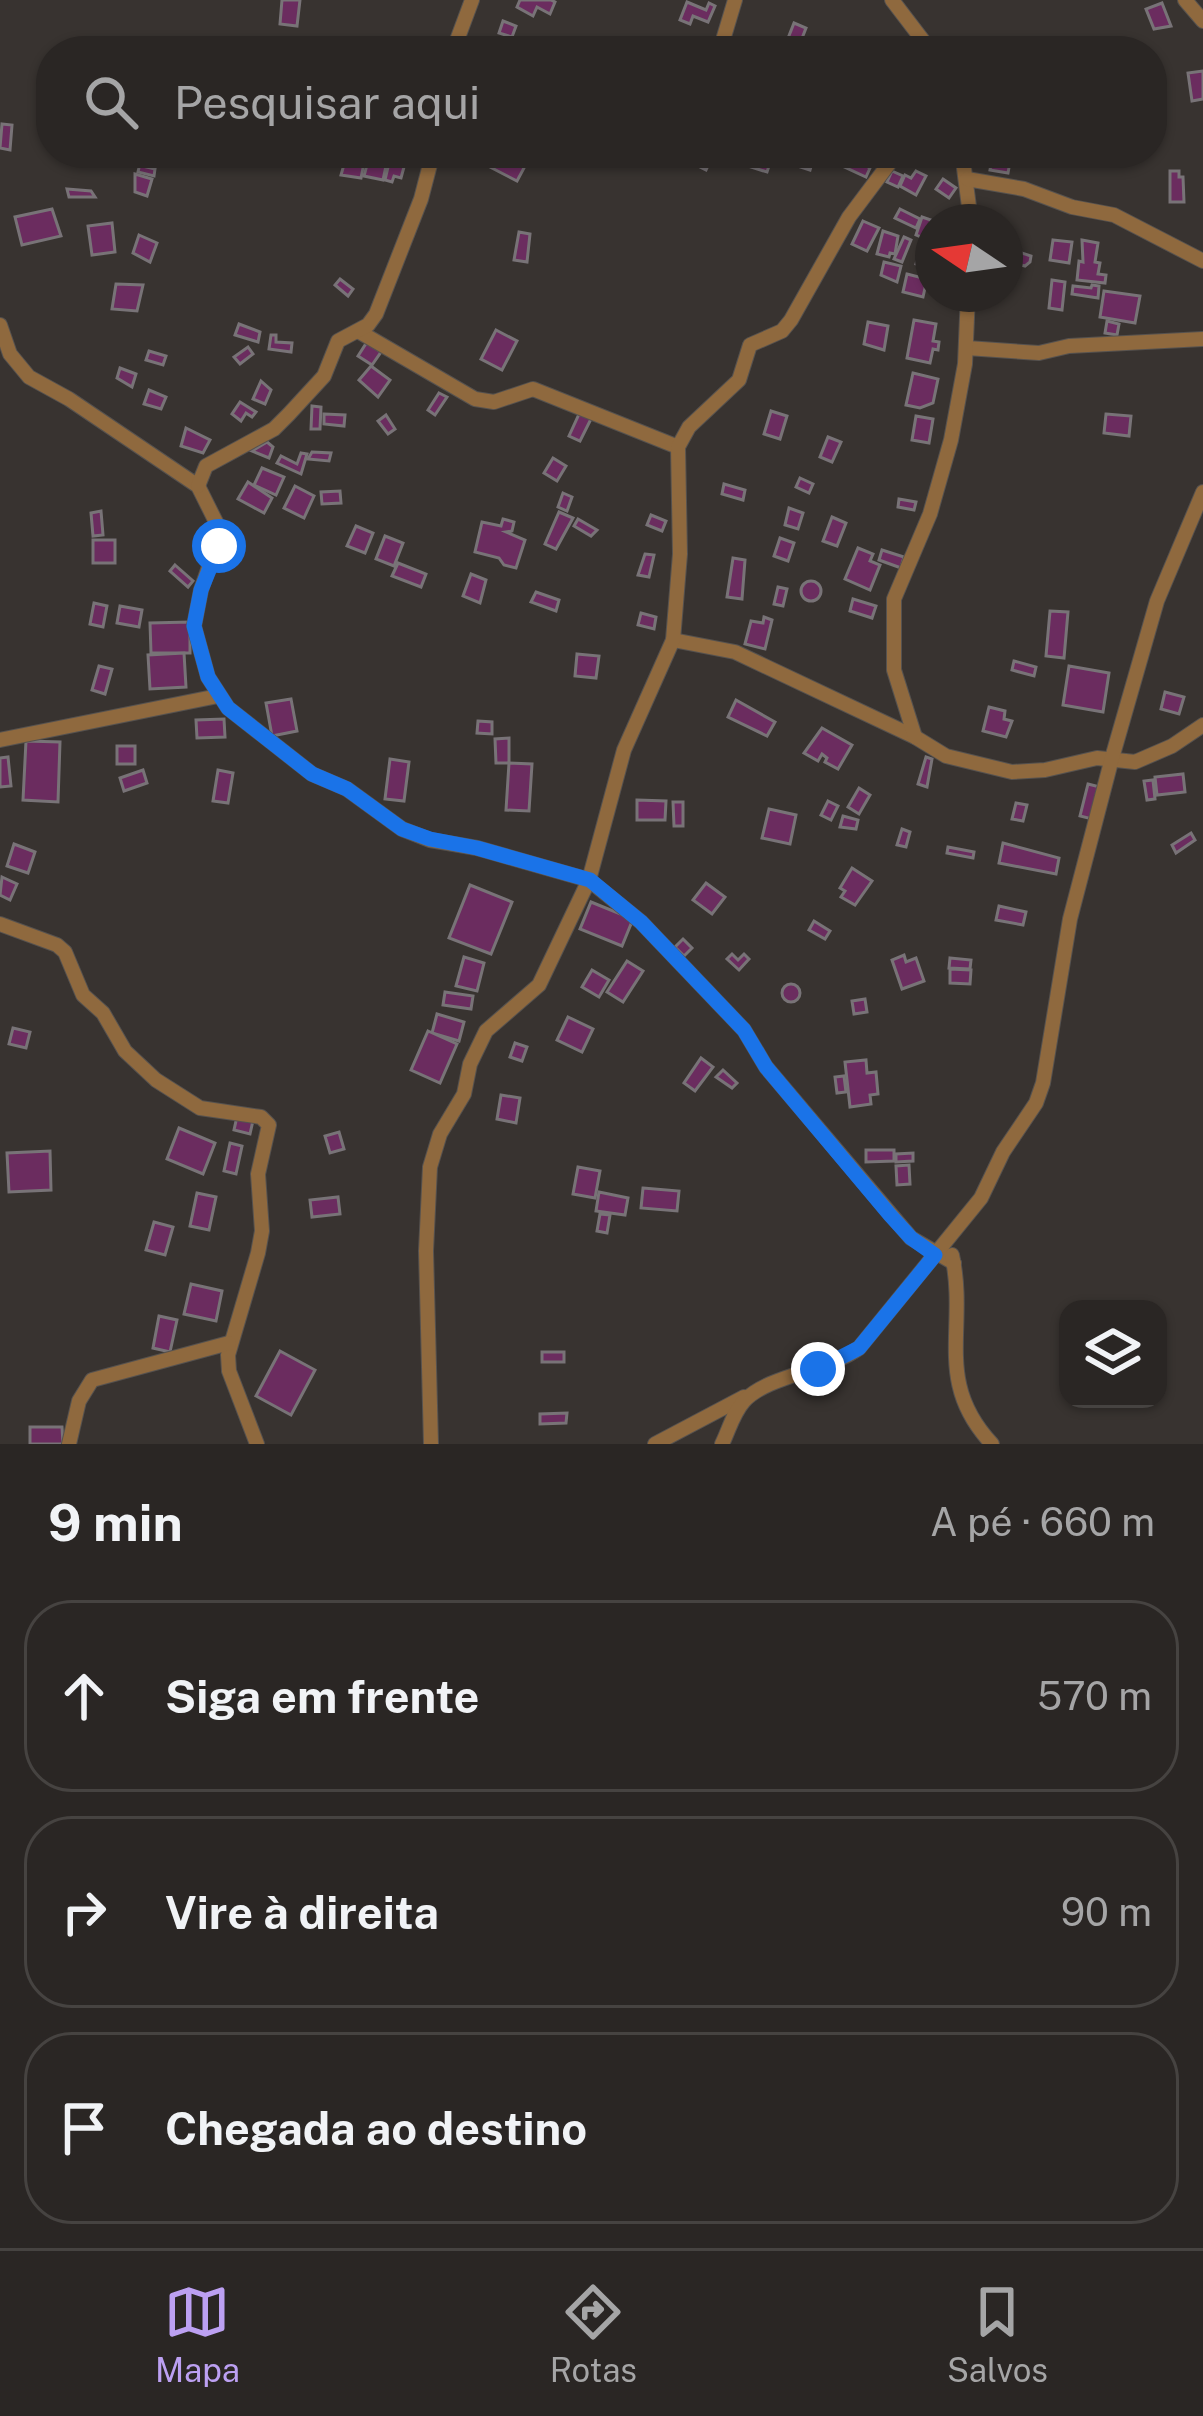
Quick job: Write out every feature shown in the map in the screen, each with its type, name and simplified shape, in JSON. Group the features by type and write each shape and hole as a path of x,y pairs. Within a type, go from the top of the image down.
{"street":[{"path":"459,36 472,0"},
{"path":"724,36 735,0"},
{"path":"892,0 920,36"},
{"path":"1185,0 1203,21"},
{"path":"198,486 206,466 274,429 324,376 338,341 376,314 430,168"},
{"path":"431,1444 426,1251 430,1167 447,1119 464,1094 470,1064 486,1031 539,985 590,880 624,751 673,640 680,554 678,447 689,428 740,380 750,346 782,331 791,320 849,217 886,168"},
{"path":"965,168 969,204"},
{"path":"967,178 1114,215 1203,261"},
{"path":"916,737 895,670 894,599 930,514 959,402 968,312"},
{"path":"0,326 10,354 29,377 69,398 198,486 221,532 194,626 199,652 218,696 285,755 312,774 347,789 402,829 590,880 641,922 744,1030 766,1067 911,1238 954,1263"},
{"path":"358,331 475,399 494,402 533,389 678,447"},
{"path":"967,348 1039,353 1069,346 1203,339"},
{"path":"656,1444 749,1395 850,1354 981,1198 1043,1084 1070,919 1112,758 1157,601 1203,492"},
{"path":"673,640 735,652 916,737 946,756 1012,772 1112,758 1135,762 1203,725"},
{"path":"0,740 218,696"},
{"path":"0,924 57,945 83,995 103,1013 125,1051 156,1080 200,1108 266,1120 258,1174 262,1231 229,1343 229,1371 257,1444"},
{"path":"948,1239 958,1285 955,1359 960,1394 969,1420 992,1444"},
{"path":"69,1444 80,1401 92,1379 229,1343"},
{"path":"722,1444 749,1395"}],"building":[{"path":"282,0 300,0 297,26 280,24"},
{"path":"520,0 555,2 550,14 537,7 533,16 517,7"},
{"path":"687,2 706,10 709,3 715,6 708,22 693,16 690,24 680,20"},
{"path":"1162,3 1171,26 1154,29 1146,9"},
{"path":"503,21 516,26 512,36 499,33"},
{"path":"794,23 806,28 803,36 789,36"},
{"path":"1203,71 1203,99 1192,101 1188,73"},
{"path":"2,124 12,125 10,150 0,148"},
{"path":"139,168 155,169 154,176 138,172"},
{"path":"343,168 363,168 361,178 341,175"},
{"path":"366,168 386,168 383,180 364,176"},
{"path":"388,168 404,168 401,178 385,180"},
{"path":"492,168 524,168 517,181"},
{"path":"847,168 870,168 866,177"},
{"path":"892,171 903,176 898,187 887,182"},
{"path":"916,171 926,176 916,195 900,186 905,175 911,178"},
{"path":"1170,171 1179,171 1183,177 1184,202 1170,202"},
{"path":"135,174 152,179 147,196 135,192"},
{"path":"943,179 956,188 949,198 936,189"},
{"path":"67,189 91,191 95,197 69,197"},
{"path":"52,209 61,236 22,245 15,217"},
{"path":"900,209 915,216 915,228 895,218"},
{"path":"863,221 879,228 867,251 852,244"},
{"path":"112,223 115,252 92,255 88,226"},
{"path":"883,231 898,236 895,254 889,257 877,254"},
{"path":"519,232 530,234 527,262 514,260"},
{"path":"139,235 157,243 150,262 133,253"},
{"path":"904,237 911,240 902,262 894,259"},
{"path":"1053,240 1072,242 1069,263 1050,260"},
{"path":"1082,240 1098,243 1095,262 1100,263 1098,274 1106,275 1105,283 1077,280 1079,261 1083,262"},
{"path":"884,262 901,266 897,282 881,275"},
{"path":"907,274 915,276 915,295 903,292"},
{"path":"340,279 353,289 348,296 335,285"},
{"path":"1052,280 1065,282 1062,310 1049,308"},
{"path":"116,284 143,285 137,311 112,309"},
{"path":"1073,286 1099,286 1098,298 1072,294"},
{"path":"1104,291 1140,296 1135,323 1100,317"},
{"path":"914,320 936,324 933,341 939,342 938,350 933,349 930,363 907,358"},
{"path":"1107,321 1119,324 1117,335 1105,333"},
{"path":"868,322 888,326 884,350 864,344"},
{"path":"239,324 260,332 258,342 235,335"},
{"path":"496,330 517,341 502,370 481,359"},
{"path":"271,335 276,335 276,342 292,343 291,352 269,349"},
{"path":"367,342 381,352 372,365 358,356"},
{"path":"248,347 253,354 240,364 234,357"},
{"path":"149,351 166,356 163,365 146,360"},
{"path":"371,366 390,380 378,397 359,380"},
{"path":"120,368 136,374 132,387 117,378"},
{"path":"913,373 938,379 933,403 920,408 906,405"},
{"path":"261,381 271,390 265,404 253,399"},
{"path":"149,390 166,397 161,409 144,404"},
{"path":"439,393 447,397 435,415 428,410"},
{"path":"240,402 256,412 252,417 246,413 241,421 232,414"},
{"path":"312,406 321,407 320,429 311,429"},
{"path":"771,411 787,416 780,439 764,434"},
{"path":"580,412 592,417 580,441 569,436"},
{"path":"324,414 345,415 344,426 324,424"},
{"path":"1106,414 1131,416 1129,436 1104,433"},
{"path":"386,415 395,429 388,434 378,421"},
{"path":"916,416 933,419 929,443 912,440"},
{"path":"186,428 210,440 203,453 181,446"},
{"path":"828,437 841,442 832,462 820,457"},
{"path":"267,442 273,447 269,458 252,451"},
{"path":"312,452 331,453 329,461 308,459"},
{"path":"301,453 307,454 301,474 277,463 281,456 297,464"},
{"path":"553,458 566,466 557,481 544,473"},
{"path":"262,468 284,477 276,495 254,485"},
{"path":"800,478 813,484 809,493 796,487"},
{"path":"248,482 272,498 264,513 238,499"},
{"path":"724,484 745,490 743,500 722,494"},
{"path":"295,486 314,496 304,518 284,508"},
{"path":"340,491 341,503 322,504 321,492"},
{"path":"563,493 572,497 567,511 558,507"},
{"path":"899,499 916,502 914,510 898,507"},
{"path":"789,508 803,513 798,529 785,525"},
{"path":"101,511 103,535 93,536 91,513"},
{"path":"559,512 573,518 556,549 545,544"},
{"path":"651,515 666,521 662,531 647,525"},
{"path":"832,517 846,523 837,546 823,541"},
{"path":"503,519 514,522 512,531 506,532 525,540 516,568 475,552 482,522 501,526"},
{"path":"578,519 597,530 591,536 574,526"},
{"path":"356,526 373,533 365,553 347,546"},
{"path":"385,536 403,543 394,566 376,559"},
{"path":"780,538 794,543 788,561 774,556"},
{"path":"93,540 115,540 115,563 93,563"},
{"path":"858,548 873,554 870,561 880,565 870,590 845,579"},
{"path":"882,550 904,557 901,568 879,560"},
{"path":"645,554 654,555 649,577 638,575"},
{"path":"733,558 745,560 742,599 727,597"},
{"path":"398,563 426,574 421,587 392,576"},
{"path":"175,565 193,581 188,587 170,571"},
{"path":"471,574 486,580 480,603 463,596"},
{"path":"811,581 821,591 811,601 801,591"},
{"path":"778,587 787,589 783,606 774,604"},
{"path":"536,592 559,600 556,611 531,602"},
{"path":"853,599 876,606 872,618 850,611"},
{"path":"94,603 107,606 103,627 90,624"},
{"path":"120,606 142,610 139,627 117,623"},
{"path":"1050,611 1068,612 1064,658 1046,656"},
{"path":"641,613 656,617 654,629 638,625"},
{"path":"764,617 772,620 765,649 745,644 751,621 763,623"},
{"path":"190,622 190,653 151,653 150,623"},
{"path":"184,653 186,687 150,689 148,655"},
{"path":"577,654 599,656 596,678 575,676"},
{"path":"1014,661 1036,667 1034,676 1012,670"},
{"path":"99,666 112,669 105,694 92,690"},
{"path":"1069,666 1109,673 1103,712 1063,705"},
{"path":"1165,692 1184,697 1179,714 1161,709"},
{"path":"291,699 297,731 272,736 266,703"},
{"path":"736,700 775,722 767,736 728,717"},
{"path":"989,707 1005,711 1004,719 1012,721 1006,737 983,731"},
{"path":"224,719 225,737 197,738 196,720"},
{"path":"478,721 492,722 492,734 477,733"},
{"path":"822,728 852,745 838,769 825,762 822,754 818,761 804,753"},
{"path":"509,738 509,763 496,763 495,739"},
{"path":"26,741 60,742 58,802 23,800"},
{"path":"117,746 135,746 135,764 117,764"},
{"path":"8,757 11,786 0,787 0,758"},
{"path":"926,757 932,759 927,787 918,784"},
{"path":"390,759 409,762 404,801 385,799"},
{"path":"509,763 532,764 529,811 506,810"},
{"path":"143,770 147,783 124,791 120,778"},
{"path":"218,770 233,773 228,803 213,801"},
{"path":"1183,774 1185,792 1157,795 1155,777"},
{"path":"1153,780 1155,799 1147,800 1144,781"},
{"path":"1088,784 1100,787 1092,819 1080,816"},
{"path":"859,788 870,795 859,814 848,807"},
{"path":"637,800 666,801 665,820 637,820"},
{"path":"828,801 838,806 831,820 821,815"},
{"path":"673,802 683,802 683,826 674,826"},
{"path":"1016,803 1027,805 1023,821 1012,819"},
{"path":"769,809 796,815 790,844 762,838"},
{"path":"843,816 858,820 856,829 840,827"},
{"path":"902,829 910,832 906,847 897,845"},
{"path":"1191,833 1195,840 1176,853 1172,845"},
{"path":"1003,843 1059,858 1056,874 999,863"},
{"path":"14,844 35,852 28,873 7,866"},
{"path":"948,847 974,852 973,858 947,853"},
{"path":"852,868 872,881 855,905 841,897 845,891 840,888"},
{"path":"2,877 17,884 10,900 0,895"},
{"path":"706,883 725,897 712,914 693,900"},
{"path":"470,885 512,902 491,954 449,938"},
{"path":"591,902 633,919 622,946 580,929"},
{"path":"999,906 1026,912 1023,925 996,920"},
{"path":"814,921 830,931 825,939 809,930"},
{"path":"683,939 692,948 684,956 675,947"},
{"path":"732,954 738,960 744,954 749,959 739,970 727,959"},
{"path":"904,955 906,962 916,958 924,981 902,989 892,960"},
{"path":"464,957 484,963 477,991 456,986"},
{"path":"950,958 971,960 970,969 949,968"},
{"path":"627,961 643,971 623,1002 607,992"},
{"path":"950,969 971,970 970,984 950,983"},
{"path":"592,970 609,980 599,997 582,987"},
{"path":"791,984 800,993 791,1002 782,993"},
{"path":"445,992 473,996 471,1009 443,1005"},
{"path":"865,999 867,1012 854,1014 852,1001"},
{"path":"437,1014 464,1022 459,1041 432,1033"},
{"path":"568,1017 593,1029 582,1052 557,1040"},
{"path":"13,1028 30,1032 26,1048 9,1044"},
{"path":"428,1031 457,1044 440,1083 411,1070"},
{"path":"515,1043 527,1047 522,1061 510,1057"},
{"path":"701,1058 713,1067 695,1091 684,1083"},
{"path":"866,1060 867,1073 876,1072 878,1094 870,1095 871,1104 850,1107 845,1062"},
{"path":"723,1070 737,1083 732,1088 716,1077"},
{"path":"844,1076 846,1092 837,1093 835,1077"},
{"path":"501,1095 520,1098 516,1123 497,1119"},
{"path":"238,1112 254,1116 250,1134 234,1130"},
{"path":"179,1128 215,1143 203,1174 167,1159"},
{"path":"339,1132 344,1149 330,1153 325,1136"},
{"path":"230,1143 242,1146 236,1174 224,1171"},
{"path":"866,1150 894,1150 894,1161 866,1162"},
{"path":"50,1151 51,1190 9,1192 7,1153"},
{"path":"913,1153 913,1161 896,1162 896,1154"},
{"path":"909,1165 910,1184 897,1185 896,1166"},
{"path":"578,1167 600,1171 595,1198 573,1194"},
{"path":"643,1188 679,1191 677,1211 641,1208"},
{"path":"599,1192 628,1198 625,1215 596,1211"},
{"path":"197,1193 216,1197 209,1230 190,1226"},
{"path":"338,1197 340,1214 312,1217 310,1200"},
{"path":"600,1214 610,1215 607,1233 597,1231"},
{"path":"154,1222 173,1227 165,1255 146,1250"},
{"path":"191,1284 222,1291 216,1321 184,1314"},
{"path":"159,1316 177,1320 170,1352 153,1348"},
{"path":"280,1351 315,1370 291,1415 256,1396"},
{"path":"542,1352 564,1352 564,1362 542,1362"},
{"path":"567,1413 566,1423 540,1424 540,1414"},
{"path":"30,1427 62,1427 63,1444 30,1444"}],"route":[{"path":"219,546 201,590 194,626 208,677 228,708 312,774 347,789 402,829 590,880 641,922 744,1030 766,1067 890,1215 935,1255 859,1348 818,1369"}]}
